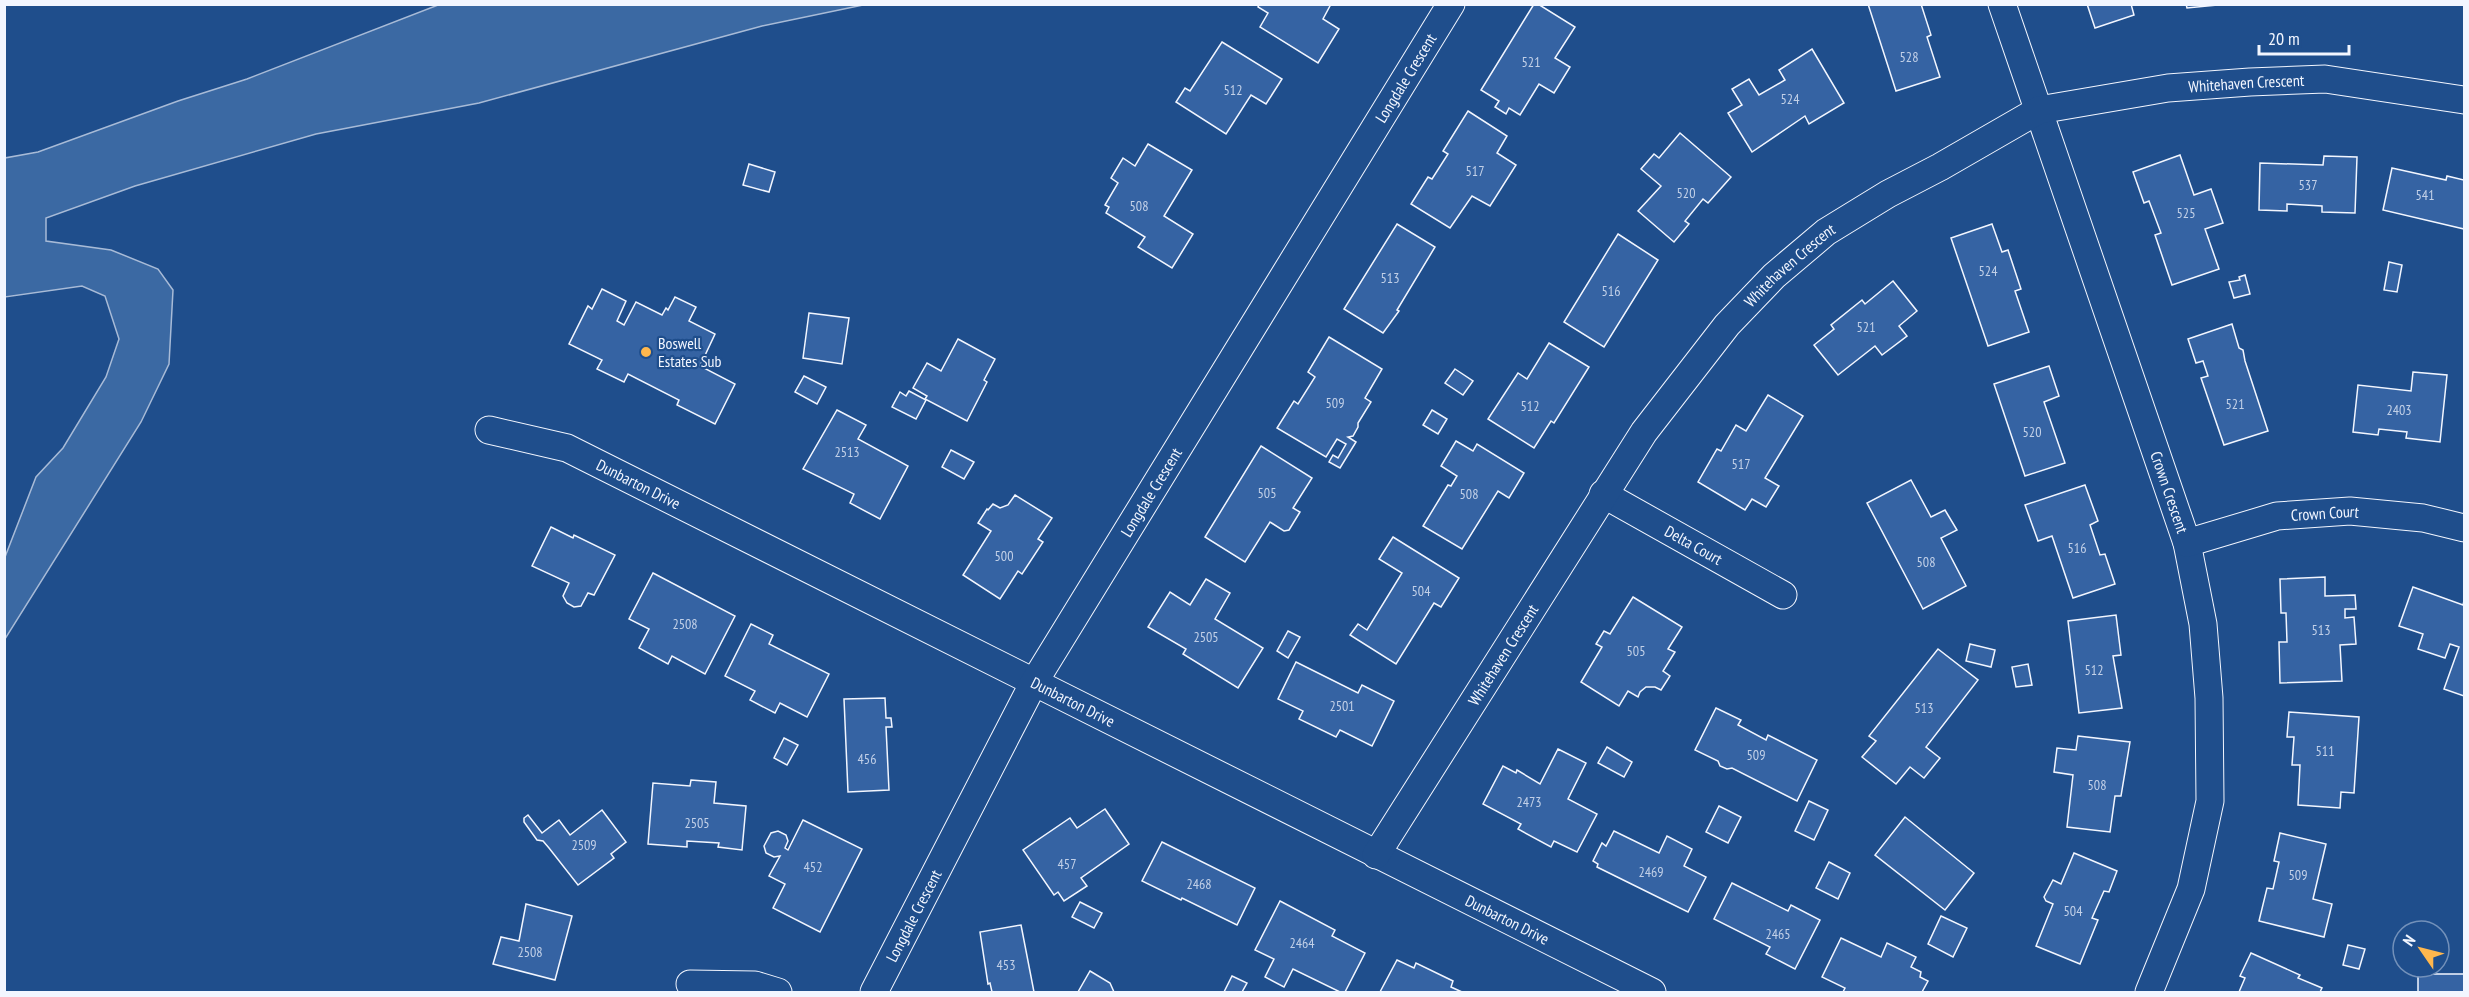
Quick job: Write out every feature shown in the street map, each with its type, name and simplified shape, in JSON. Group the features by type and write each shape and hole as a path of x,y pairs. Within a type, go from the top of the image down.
{"street":[{"name":"Longdale Crescent","path":"874,993 1034,684 1451,4"},
{"name":"Crown Crescent","path":"2002,4 2187,543 2203,624 2210,698 2210,801 2191,889 2149,993"},
{"name":"Whitehaven Crescent","path":"1376,855 1644,432 1727,325 1774,276 1826,232 1888,194 2039,110 2168,88 2325,79 2463,94"},
{"name":"Dunbarton Drive","path":"489,430 567,448 1652,993"},
{"name":"Delta Court","path":"1603,494 1783,595"},
{"name":"Crown Court","path":"2187,543 2277,516 2350,511 2424,518 2464,528"},
{"path":"690,984 754,985 778,993"}],"water":[{"path":"438,5 863,5 762,26 479,103 316,134 135,186 46,218 46,241 111,250 158,269 173,290 169,364 141,422 5,639 5,557 36,477 63,448 106,377 119,339 105,296 82,286 5,297 5,158 38,152 178,101 247,79"}],"building":[{"path":"1259,4 1331,4 1323,19 1339,29 1318,63 1260,27 1268,13 1258,7"},
{"path":"1534,4 1538,4 1575,27 1555,58 1570,67 1554,93 1539,84 1520,115 1509,108 1506,114 1495,107 1499,101 1481,90"},
{"path":"1868,4 1921,4 1931,35 1927,37 1940,77 1896,91"},
{"path":"2087,4 2131,4 2134,15 2095,28"},
{"path":"2186,4 2228,4 2187,8"},
{"path":"1222,42 1282,79 1266,104 1251,95 1226,134 1176,102 1185,88 1190,91"},
{"path":"1812,49 1844,103 1809,124 1805,116 1752,152 1728,113 1742,105 1732,89 1749,79 1759,95 1785,80 1779,70"},
{"path":"1468,111 1507,136 1497,153 1516,165 1490,206 1472,196 1450,228 1411,204 1428,177 1432,179 1448,154 1443,151"},
{"path":"1680,133 1731,177 1708,203 1703,199 1685,221 1689,224 1674,242 1638,211 1661,186 1641,169 1654,154 1659,158"},
{"path":"1148,144 1192,170 1164,216 1193,234 1172,268 1138,247 1145,237 1106,213 1109,207 1105,205 1118,183 1111,178 1123,158 1135,166"},
{"path":"2180,155 2194,195 2211,189 2223,223 2205,229 2219,269 2172,285 2155,235 2161,233 2149,201 2144,203 2133,172"},
{"path":"2324,156 2357,157 2355,213 2322,212 2322,206 2287,204 2287,211 2259,210 2260,163 2323,165"},
{"path":"749,164 775,172 769,192 743,185"},
{"path":"2392,168 2446,180 2447,176 2464,180 2464,229 2383,210"},
{"path":"1397,224 1435,247 1397,310 1399,311 1383,333 1344,309"},
{"path":"1992,224 2002,252 2008,250 2021,289 2015,291 2029,332 1988,346 1951,238"},
{"path":"1618,234 1658,260 1604,347 1564,322"},
{"path":"2389,262 2402,265 2397,292 2384,290"},
{"path":"2245,275 2250,294 2234,298 2229,282 2240,280 2239,277"},
{"path":"1893,281 1917,311 1899,326 1907,336 1882,355 1875,346 1838,375 1814,345 1834,329 1831,325 1862,300 1865,304"},
{"name":"Boswell Estates Sub","path":"602,289 626,301 617,321 624,325 636,302 662,315 666,308 668,310 675,297 696,307 689,321 715,334 700,366 735,384 715,424 677,405 679,400 628,374 624,382 597,369 602,360 569,344 588,306 592,309"},
{"path":"809,313 849,318 842,364 803,358"},
{"path":"2232,324 2239,348 2243,350 2268,431 2224,445 2201,378 2208,376 2203,361 2196,363 2188,339"},
{"path":"1329,337 1382,369 1365,398 1371,402 1353,436 1348,437 1356,442 1340,468 1329,462 1333,455 1338,458 1346,444 1337,439 1326,457 1277,428 1294,401 1298,404 1315,377 1308,372"},
{"path":"958,339 995,359 984,380 987,382 967,421 925,399 927,396 913,388 927,363 941,371"},
{"path":"1549,343 1589,367 1554,423 1551,421 1534,448 1488,419 1518,373 1527,379"},
{"path":"2049,366 2059,396 2044,402 2065,463 2025,476 1994,384"},
{"path":"1455,369 1473,381 1463,395 1445,383"},
{"path":"2413,372 2447,375 2440,442 2406,438 2407,432 2379,429 2378,435 2353,432 2358,385 2411,391"},
{"path":"804,376 826,387 817,404 795,392"},
{"path":"909,391 926,400 916,419 892,407 900,392 906,396"},
{"path":"1768,395 1803,416 1765,478 1779,486 1766,507 1752,499 1745,510 1698,482 1717,449 1721,451 1736,425 1746,431"},
{"path":"837,410 866,425 858,439 908,466 880,519 850,503 854,494 803,469"},
{"path":"1432,410 1447,419 1438,434 1423,425"},
{"path":"1456,441 1473,451 1477,444 1524,473 1509,498 1498,491 1462,549 1423,526 1448,485 1451,486 1457,476 1441,466"},
{"path":"1261,446 1312,478 1293,508 1300,512 1289,530 1284,531 1270,522 1245,562 1205,537"},
{"path":"951,450 974,462 964,479 942,467"},
{"path":"1911,480 1931,517 1945,510 1957,530 1941,538 1966,586 1923,609 1867,503"},
{"path":"2085,485 2098,521 2090,525 2100,555 2105,554 2115,584 2073,598 2052,536 2038,541 2025,505"},
{"path":"1015,495 1052,518 1038,539 1043,542 1022,574 1018,571 1000,599 963,575 991,531 978,523 987,509 993,504 1000,508 1008,505"},
{"path":"551,527 573,538 574,535 615,555 594,595 588,593 581,606 574,607 567,603 563,596 569,583 532,566"},
{"path":"1393,537 1459,578 1441,607 1434,603 1396,664 1350,635 1358,624 1367,630 1402,573 1379,559"},
{"path":"653,573 735,616 705,674 672,656 668,664 639,648 649,629 629,619"},
{"path":"2325,577 2325,596 2355,595 2356,609 2345,609 2345,618 2354,617 2356,644 2340,645 2342,681 2280,683 2279,642 2287,642 2286,613 2281,613 2280,579"},
{"path":"1206,579 1230,593 1215,619 1263,648 1238,688 1183,654 1186,649 1148,627 1170,592 1190,605"},
{"path":"2413,587 2463,605 2464,601 2464,696 2444,689 2459,647 2450,644 2445,658 2418,649 2423,634 2399,626"},
{"path":"1633,597 1682,627 1668,649 1675,652 1663,671 1670,676 1661,690 1646,687 1638,697 1628,691 1619,706 1581,682 1602,647 1596,644 1604,631 1610,634"},
{"path":"2116,615 2121,655 2113,656 2122,708 2079,713 2068,621"},
{"path":"751,624 773,635 769,644 829,674 807,717 780,703 775,713 750,700 755,691 725,676"},
{"path":"1288,631 1300,637 1288,658 1277,651"},
{"path":"1970,644 1995,650 1991,667 1966,661"},
{"path":"1938,649 1978,680 1926,747 1940,758 1924,778 1910,767 1896,784 1862,757 1876,741 1869,736"},
{"path":"1296,662 1358,693 1362,685 1394,701 1372,746 1340,730 1336,737 1299,719 1303,711 1278,699"},
{"path":"2028,664 2032,685 2016,687 2012,667"},
{"path":"885,698 886,718 891,718 892,727 886,727 889,790 848,792 844,699"},
{"path":"1716,708 1741,720 1738,725 1766,740 1768,735 1817,760 1797,801 1732,768 1727,769 1720,766 1718,761 1695,750"},
{"path":"2289,712 2359,717 2354,793 2341,792 2340,808 2298,805 2300,765 2292,765 2294,737 2287,737"},
{"path":"2078,736 2130,742 2121,796 2115,796 2110,832 2067,827 2073,775 2054,772 2057,748 2076,750"},
{"path":"784,738 798,745 787,765 774,758"},
{"path":"1607,747 1632,762 1624,777 1598,763"},
{"path":"1558,749 1586,763 1568,799 1597,814 1577,852 1554,841 1551,847 1518,829 1521,824 1483,804 1503,766 1516,773 1517,770 1540,784"},
{"path":"691,780 716,782 714,803 746,806 742,850 718,847 719,843 687,841 687,847 648,844 653,783 690,786"},
{"path":"1809,801 1828,810 1814,840 1795,831"},
{"path":"1719,806 1741,817 1728,843 1706,832"},
{"path":"1105,809 1129,844 1081,878 1087,886 1064,901 1058,892 1054,895 1023,850 1070,818 1077,828"},
{"path":"602,810 626,842 611,854 614,858 578,885 543,841 537,840 524,822 524,818 528,815 542,833 559,820 570,835"},
{"path":"1905,817 1974,873 1945,910 1875,855"},
{"path":"803,820 862,849 820,932 773,908 785,884 769,876 780,856 774,857 766,853 764,846 771,833 778,831 786,835 788,841 785,848 788,850"},
{"path":"1614,831 1659,853 1667,836 1692,849 1684,866 1706,877 1688,912 1597,867 1598,864 1593,861 1602,843 1606,846"},
{"path":"2280,833 2326,844 2313,899 2332,904 2324,937 2259,921 2267,888 2273,889 2279,862 2274,861"},
{"path":"1162,842 1255,888 1237,925 1142,881"},
{"path":"2074,853 2117,871 2109,892 2104,891 2092,918 2098,920 2080,964 2036,946 2053,904 2046,901 2044,897 2053,880 2061,884"},
{"path":"1829,862 1850,873 1838,899 1816,888"},
{"path":"1732,883 1788,911 1791,905 1820,920 1795,969 1766,954 1770,947 1714,919"},
{"path":"1280,901 1335,930 1332,936 1365,953 1345,992 1340,992 1293,969 1284,987 1265,977 1274,959 1255,950"},
{"path":"1080,902 1102,913 1094,928 1072,917"},
{"path":"526,904 572,916 555,980 493,964 501,937 519,941"},
{"path":"1941,916 1967,928 1953,957 1928,944"},
{"path":"1021,925 1034,992 992,992 990,983 988,984 980,932"},
{"path":"1841,938 1881,957 1887,943 1916,957 1911,967 1921,972 1920,977 1928,981 1922,992 1843,992 1845,988 1822,977"},
{"path":"2348,945 2365,949 2359,969 2343,965"},
{"path":"2251,953 2300,975 2298,978 2322,988 2320,992 2239,992 2245,978 2240,976"},
{"path":"1397,960 1414,968 1416,963 1453,981 1451,987 1462,992 1380,992"},
{"path":"1090,971 1110,983 1114,992 1078,992"},
{"path":"2451,974 2464,974 2464,992 2418,992 2418,979 2451,979"},
{"path":"1232,976 1247,983 1242,992 1224,992"}],"place":[{"name":"Boswell Estates Sub","path":"646,352"}]}
